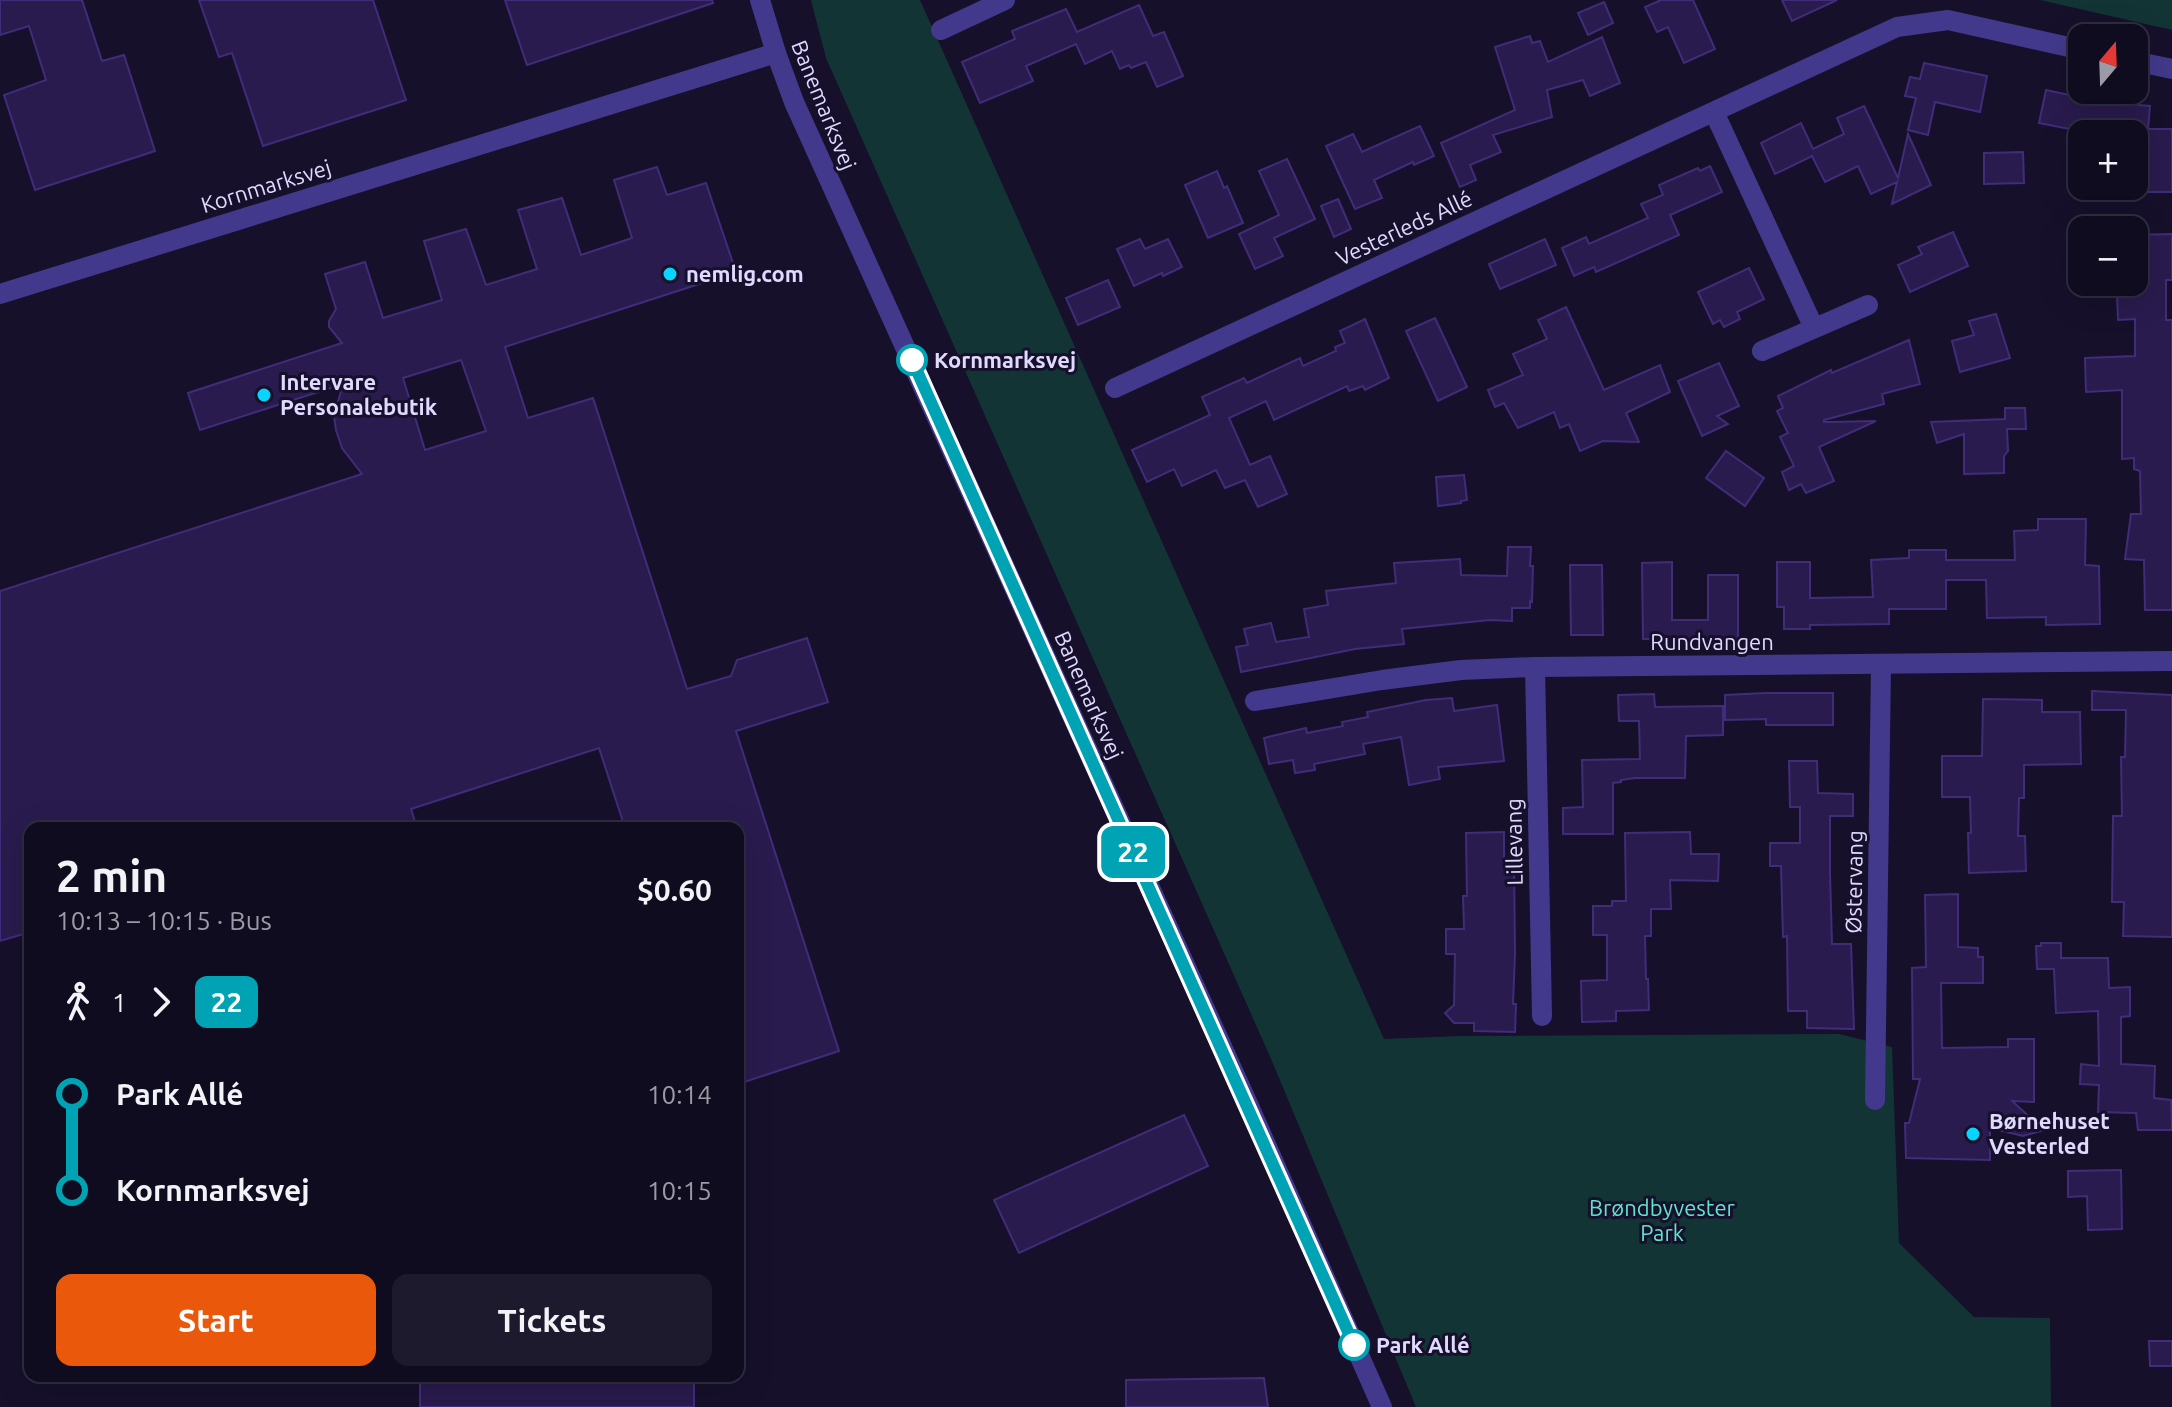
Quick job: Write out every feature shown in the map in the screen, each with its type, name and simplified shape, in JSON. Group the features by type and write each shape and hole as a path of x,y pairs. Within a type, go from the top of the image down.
{"street":[{"name":"Banemarksvej","path":"760,0 794,102 1382,1407"},
{"path":"941,30 1005,0"},
{"name":"Vesterleds Allé","path":"1115,388 1897,27 1948,20 2068,47"},
{"name":"Kornmarksvej","path":"0,294 776,53"},
{"path":"2148,64 2172,69"},
{"path":"1714,112 1814,328"},
{"path":"1762,351 1868,305"},
{"name":"Rundvangen","path":"1255,701 1461,670 2172,661"},
{"name":"Østervang","path":"1875,1100 1881,665"},
{"name":"Lillevang","path":"1535,667 1542,1016"}],"green space":[{"name":"Brøndbyvester Park","path":"811,0 920,0 1384,1039 1839,1034 1892,1047 1899,1243 1974,1317 2050,1318 2051,1407 1416,1407 1272,1061 826,58"},
{"path":"2040,0 2172,0 2172,30"}],"building":[{"path":"0,0 82,0 102,61 124,55 155,151 35,190 4,95 46,80 29,26 0,35"},
{"path":"199,0 373,0 406,100 263,146 232,53 219,57"},
{"path":"505,0 712,0 713,3 527,65"},
{"path":"1661,0 1693,0 1715,49 1684,63 1668,27 1657,32 1645,7"},
{"path":"1782,0 1837,0 1792,21"},
{"path":"1604,2 1613,23 1588,35 1578,13"},
{"path":"1139,5 1153,36 1164,32 1183,76 1157,87 1146,62 1120,69 1112,51 1085,64 1076,44 1026,66 1033,81 980,103 962,62 1015,39 1012,31 1066,9 1077,32"},
{"path":"1530,36 1532,43 1540,41 1548,62 1602,37 1620,83 1590,96 1583,80 1547,90 1552,117 1493,135 1501,152 1470,165 1476,180 1460,187 1441,143 1515,110 1495,47"},
{"path":"1924,63 1987,76 1980,112 1935,102 1928,135 1908,130 1916,98 1905,96 1910,77 1920,79"},
{"path":"2046,90 2068,95 2068,104 2150,106 2148,129 2148,120 2068,120 2068,129 2039,123"},
{"path":"1864,106 1898,178 1908,134 1931,185 1892,204 1897,182 1871,194 1858,166 1825,182 1812,156 1775,174 1761,143 1801,123 1813,149 1844,134 1837,118"},
{"path":"1420,126 1434,156 1374,180 1382,198 1355,209 1326,146 1353,134 1362,152"},
{"path":"2148,129 2172,129 2172,192 2148,192"},
{"path":"2023,152 2024,183 1984,184 1984,153"},
{"path":"1287,159 1315,219 1274,238 1283,256 1255,269 1239,234 1279,215 1259,171"},
{"path":"1710,166 1722,192 1670,215 1679,235 1596,272 1594,267 1574,276 1562,248 1586,237 1589,244 1648,218 1641,204 1663,195 1659,185"},
{"path":"657,167 667,195 706,183 736,272 505,347 528,418 593,398 687,689 731,676 737,660 807,638 828,702 736,731 839,1051 744,1082 744,822 623,822 599,748 411,809 415,822 24,822 24,934 0,941 0,591 362,474 342,448 336,430 334,416 343,384 200,430 188,393 342,343 329,327 336,309 325,274 365,262 383,318 442,300 424,241 466,229 486,285 537,269 518,210 562,198 581,255 632,238 614,180","holes":["461,360 486,431 425,450 403,378"]},
{"path":"1217,171 1243,223 1208,238 1185,185"},
{"path":"1338,199 1351,229 1334,237 1321,206"},
{"path":"1953,232 1968,266 1910,292 1898,265 1922,254 1918,247"},
{"path":"2172,234 2172,280 2166,280 2166,320 2172,320 2172,610 2145,610 2144,560 2125,559 2131,514 2141,514 2140,471 2134,469 2134,458 2122,459 2122,390 2086,392 2085,358 2135,356 2135,319 2118,320 2117,296 2148,296 2148,235"},
{"path":"1140,239 1145,249 1168,239 1182,267 1134,286 1117,249"},
{"path":"1545,239 1556,265 1500,289 1489,264"},
{"path":"1749,268 1764,299 1737,312 1740,319 1724,327 1720,320 1713,324 1698,292"},
{"path":"1108,280 1120,307 1078,325 1066,298"},
{"path":"1566,307 1604,390 1660,365 1670,392 1626,413 1639,442 1603,441 1580,451 1569,424 1560,428 1554,412 1518,428 1504,403 1495,407 1488,390 1523,375 1513,354 1547,339 1538,320"},
{"path":"1996,314 2010,358 1960,372 1952,341 1974,335 1969,321"},
{"path":"1435,318 1467,387 1438,401 1406,331"},
{"path":"1365,319 1389,378 1365,390 1363,386 1349,391 1347,386 1274,420 1266,401 1229,418 1250,465 1270,456 1287,494 1258,507 1245,480 1225,488 1216,470 1182,486 1174,469 1147,482 1132,450 1210,415 1202,397 1244,378 1247,383 1300,358 1303,366 1336,351 1335,347 1345,343 1340,331"},
{"path":"1909,340 1920,384 1882,394 1884,404 1824,420 1876,421 1819,447 1834,481 1806,493 1801,484 1789,490 1782,472 1794,466 1780,437 1788,433 1777,411 1783,408 1778,396 1831,370 1832,373"},
{"path":"1719,363 1739,406 1717,416 1728,424 1702,436 1678,381"},
{"path":"2005,408 2025,408 2026,429 2007,429 2008,451 2004,456 2004,473 1964,474 1964,434 1937,443 1931,422 2005,419"},
{"path":"1726,451 1764,478 1745,506 1706,478"},
{"path":"1464,475 1467,500 1438,506 1436,477"},
{"path":"2038,519 2086,519 2085,565 2099,566 2100,624 2046,625 2046,617 1987,618 1986,580 1946,580 1946,609 1889,609 1889,624 1810,625 1810,629 1784,629 1784,607 1777,607 1777,562 1810,562 1810,598 1873,597 1871,560 1909,558 1909,550 1946,550 1946,560 2015,560 2014,531 2038,530"},
{"path":"1508,547 1531,547 1530,566 1533,566 1530,608 1512,608 1512,621 1490,620 1402,629 1404,644 1355,649 1241,672 1236,647 1248,645 1244,629 1271,623 1276,642 1309,637 1304,609 1328,605 1326,591 1396,583 1394,563 1460,559 1461,575 1507,576"},
{"path":"1672,562 1672,620 1708,620 1708,575 1738,575 1738,638 1643,639 1642,563"},
{"path":"1570,565 1602,565 1603,635 1571,635"},
{"path":"2092,691 2172,695 2172,937 2123,936 2124,902 2112,902 2113,816 2122,816 2121,757 2125,757 2126,710 2092,710"},
{"path":"1833,693 1833,725 1766,725 1766,719 1725,720 1725,695"},
{"path":"1654,694 1655,707 1723,706 1723,735 1686,736 1685,778 1635,778 1613,783 1613,834 1563,834 1563,808 1583,807 1582,760 1640,759 1639,721 1619,721 1618,695"},
{"path":"1452,698 1454,711 1497,705 1504,761 1438,767 1440,779 1409,785 1401,737 1363,744 1365,754 1314,764 1315,770 1295,773 1293,760 1269,764 1264,738 1306,728 1307,733 1343,726 1342,722 1368,717 1367,712"},
{"path":"1983,699 2042,700 2042,712 2080,712 2081,764 2024,765 2024,798 2019,798 2018,836 2025,836 2026,871 1969,873 1970,797 1942,797 1942,756 1982,756"},
{"path":"1789,761 1817,761 1818,793 1853,794 1853,816 1830,816 1830,873 1832,944 1851,944 1854,1029 1807,1028 1807,1011 1788,1011 1787,936 1783,937 1781,866 1770,866 1770,843 1800,843 1800,807 1790,807"},
{"path":"1504,832 1504,864 1514,864 1515,1032 1474,1031 1474,1023 1454,1023 1445,1013 1454,1005 1455,954 1446,954 1446,929 1464,929 1466,833"},
{"path":"1690,832 1691,854 1719,854 1718,881 1670,880 1671,909 1651,909 1651,936 1645,936 1649,1010 1616,1011 1616,1021 1582,1022 1581,981 1607,980 1607,935 1593,935 1593,906 1612,906 1612,901 1626,901 1625,833"},
{"path":"1958,894 1958,947 1978,948 1978,957 1983,957 1983,983 1941,983 1942,1048 2008,1047 2008,1039 2034,1039 2034,1102 2012,1101 2044,1130 2023,1136 1990,1128 1990,1160 1906,1158 1905,1123 1909,1123 1920,1079 1913,1079 1912,968 1926,967 1925,895"},
{"path":"2041,943 2061,943 2061,958 2108,958 2109,988 2130,987 2130,1016 2121,1017 2121,1064 2155,1066 2154,1098 2171,1100 2172,1130 2138,1130 2136,1113 2098,1112 2099,1085 2080,1084 2081,1064 2099,1066 2098,1011 2056,1013 2054,969 2037,969 2036,946 2041,946"},
{"path":"1184,1115 1208,1166 1019,1253 994,1200"},
{"path":"2121,1170 2122,1229 2088,1230 2087,1196 2068,1197 2068,1171"},
{"path":"2149,1341 2172,1341 2172,1366 2150,1366"},
{"path":"1264,1378 1268,1407 1126,1407 1126,1380"},
{"path":"420,1382 694,1382 694,1407 420,1407"}],"bus line":[{"name":"22","path":"912,360 1354,1345"}],"place":[{"name":"nemlig.com","path":"670,274"},
{"name":"Kornmarksvej","path":"912,360"},
{"name":"Intervare Personalebutik","path":"264,395"},
{"name":"Børnehuset Vesterled","path":"1973,1134"},
{"name":"Park Allé","path":"1354,1345"}]}
